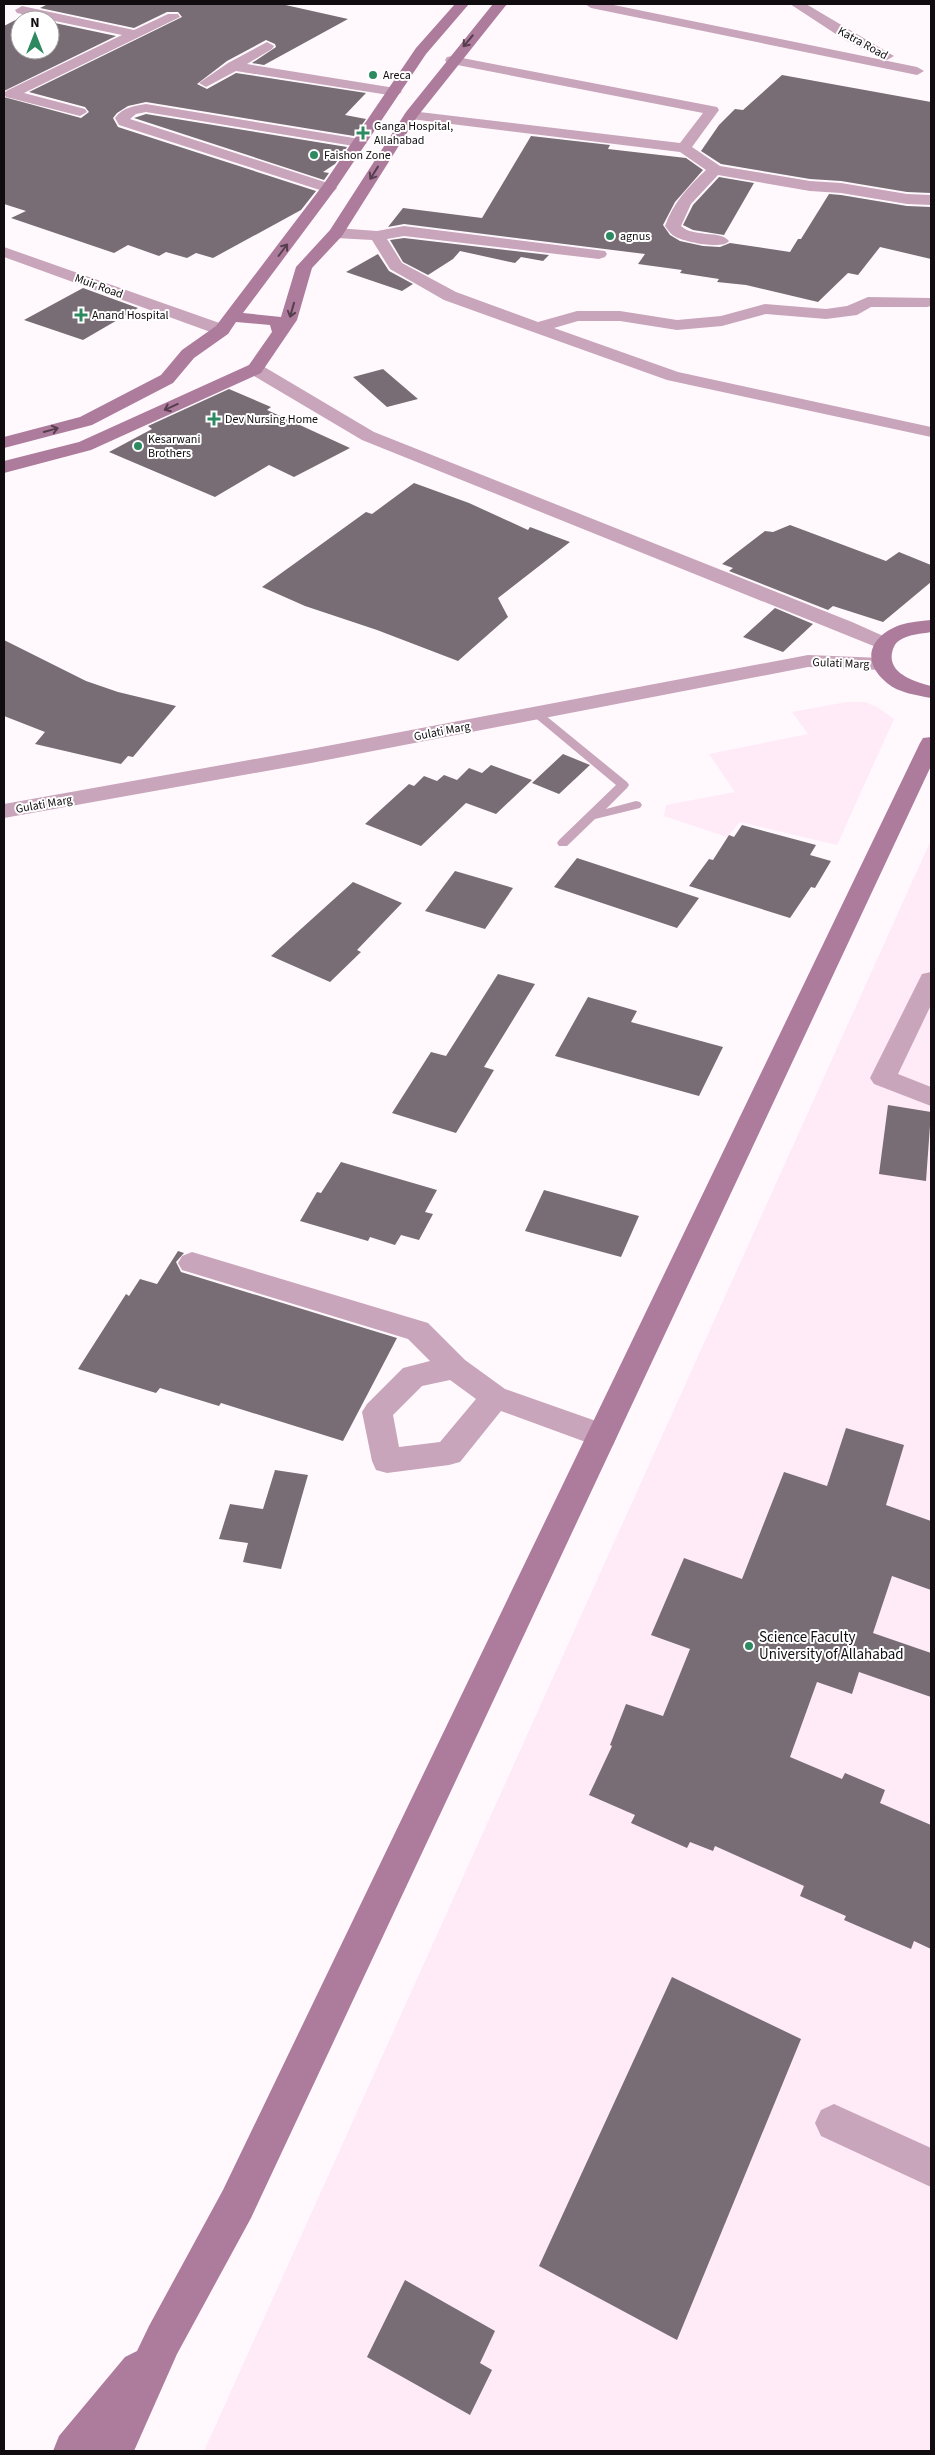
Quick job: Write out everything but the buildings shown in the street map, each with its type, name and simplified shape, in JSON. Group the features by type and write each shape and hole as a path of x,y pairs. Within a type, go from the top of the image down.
{"main road":[{"path":"4,443 86,420 166,379 188,354 227,323 329,188 421,51 462,4"},
{"path":"4,467 85,446 246,373 289,320 304,267 336,233 411,115 452,60 500,4"},
{"path":"227,323 277,321 281,332"},
{"path":"178,366 186,378 246,373"},
{"path":"931,626 915,627 896,633 882,654 891,675 906,685 931,692"},
{"path":"113,2451 163,2340 237,2204 931,743"},
{"path":"74,2451 163,2340"}],"street":[{"path":"35,4 16,13 135,34"},
{"path":"591,4 917,71"},
{"name":"Katra Road","path":"797,4 850,37 931,78"},
{"path":"80,112 11,94 173,17"},
{"path":"206,83 266,46"},
{"path":"452,60 712,110 684,148"},
{"path":"233,66 395,92"},
{"path":"329,188 129,124 124,122 122,118 131,111 146,108 360,144"},
{"path":"411,115 684,148 715,170 810,186 841,188 907,199 931,200"},
{"path":"715,170 694,190 676,214 673,226 676,231 684,236 721,241"},
{"path":"336,233 377,236 404,231 599,254"},
{"path":"377,236 396,266 425,284 450,296 673,376 931,432"},
{"name":"Muir Road","path":"4,252 227,323"},
{"path":"538,328 577,316 620,316 677,325 722,321 765,309 826,314 851,311 868,302 927,302"},
{"path":"246,373 368,436 882,654"},
{"name":"Gulati Marg","path":"4,811 808,661 882,654"},
{"path":"931,980 883,1078 931,1097"},
{"path":"192,1263 418,1331 455,1368 494,1397 602,1436"},
{"path":"455,1368 413,1376 377,1412 387,1461 449,1453 494,1397"},
{"path":"834,2123 931,2168"}],"lane":[{"path":"536,713 623,785 563,843"},
{"path":"591,816 636,806"}],"shaded area":[{"path":"847,702 865,702 877,707 894,719 837,845 740,822 727,837 664,816 666,805 735,792 709,754 808,734 792,712"},
{"name":"Science Faculty University of Allahabad","path":"931,840 931,2451 204,2451"}],"place":[{"name":"Areca","path":"373,75"},
{"name":"Ganga Hospital, Allahabad","path":"363,133"},
{"name":"Faishon Zone","path":"314,155"},
{"name":"agnus","path":"610,236"},
{"name":"Anand Hospital","path":"81,315"},
{"name":"Dev Nursing Home","path":"214,419"},
{"name":"Kesarwani Brothers","path":"138,446"},
{"name":"Science Faculty University of Allahabad","path":"749,1646"}]}
